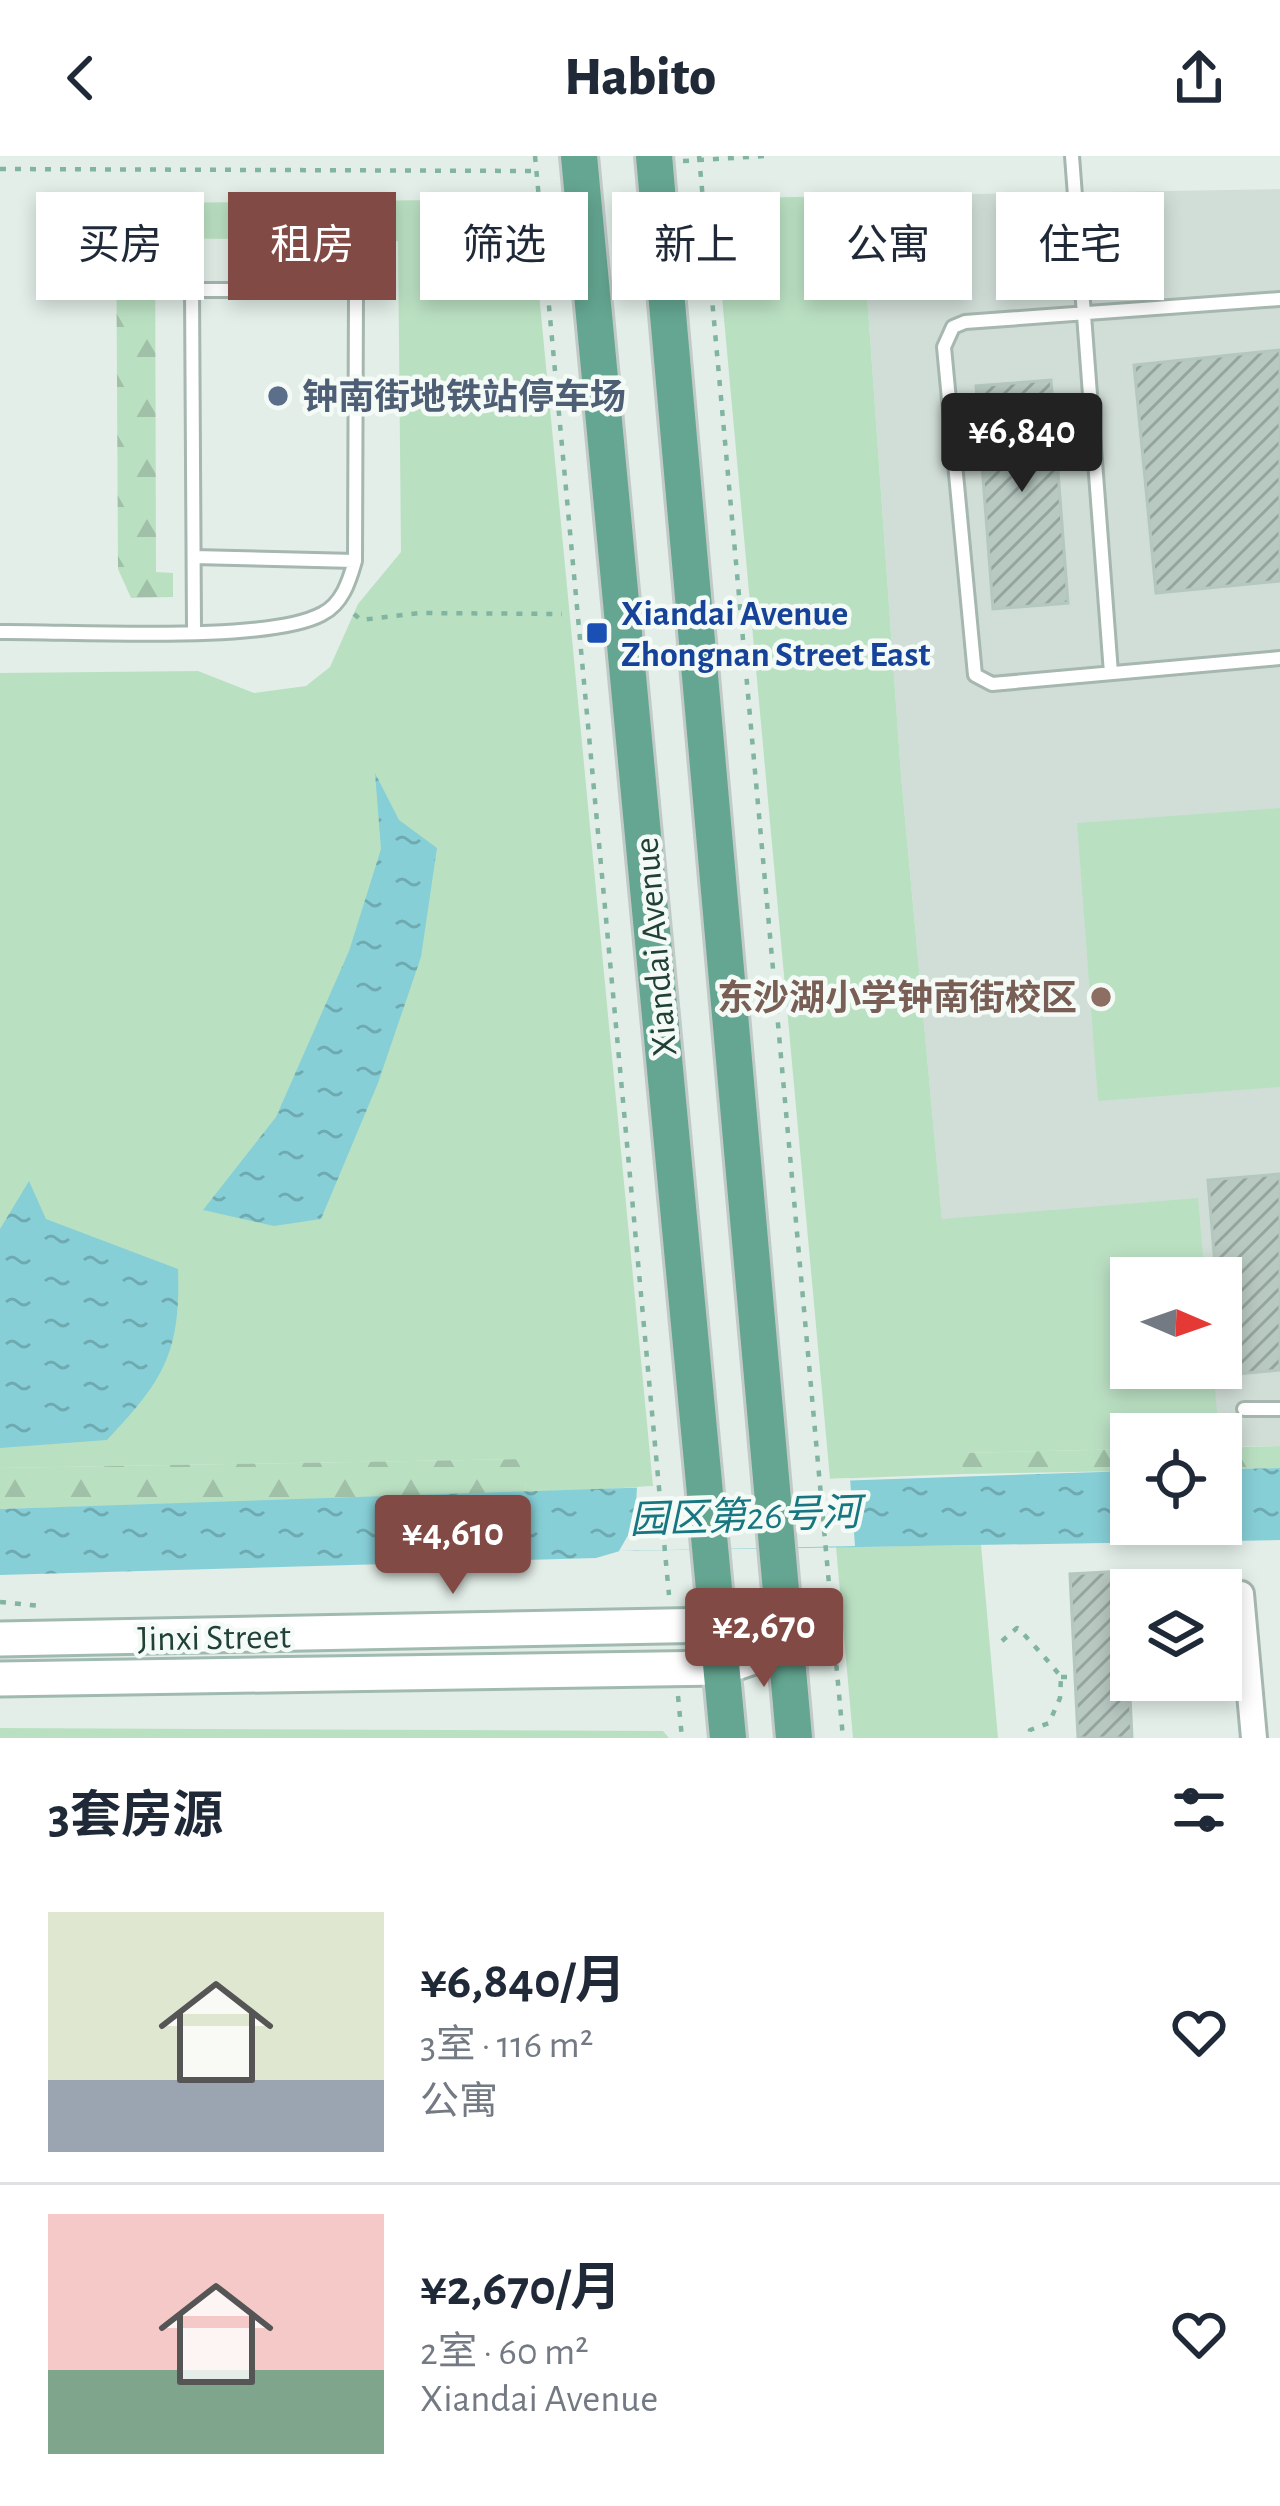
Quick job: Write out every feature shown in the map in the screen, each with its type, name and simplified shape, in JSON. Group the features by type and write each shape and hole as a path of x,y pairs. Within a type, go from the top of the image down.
{"main road":[{"name":"Xiandai Avenue","path":"579,156 728,1738"},
{"name":"Xiandai Avenue","path":"655,159 794,1738"},
{"name":"Jinxi Street","path":"0,1639 718,1625 786,1646"},
{"name":"Jinxi Street","path":"0,1679 721,1668 786,1646"}],"street":[{"path":"1242,1604 1255,1738"}],"lane":[{"path":"1072,156 1111,673"},
{"path":"0,632 194,630 285,629 326,613 338,602 355,561 356,290 192,290 194,630"},
{"path":"1280,299 965,322 953,327 944,346 975,675 992,684 1280,658"},
{"path":"194,557 355,561"},
{"path":"1244,1409 1280,1409"}],"path":[{"path":"535,156 664,1550"},
{"path":"655,159 765,156"},
{"path":"699,158 843,1738"},
{"path":"0,169 537,171"},
{"path":"338,602 361,620 420,613 562,614"},
{"path":"1002,1641 1017,1628 1025,1631 1039,1657 1061,1678 1075,1677"},
{"path":"1029,1738 1030,1730 1049,1723 1060,1698 1061,1678"}],"shaded area":[{"path":"1280,189 1280,1446 1242,1446 1242,1413 1110,1413 1110,1423 942,1219 901,775 867,300 972,300 972,194 996,194 996,300 1164,300 1164,192 1100,192"}],"green space":[{"path":"780,197 804,197 804,300 867,300 901,775 942,1219 1198,1198 1203,1257 1110,1257 1110,1389 1215,1389 1217,1413 1110,1413 1110,1449 962,1453 963,1474 830,1479 722,300 780,300"},
{"path":"396,200 420,200 420,300 540,300 653,1486 526,1494 523,1459 0,1468 0,673 198,671 254,693 306,686 330,667 358,604 401,552"},
{"path":"204,202 228,202 228,239 204,239"},
{"path":"117,300 155,300 156,572 173,573 173,597 131,598 118,569"},
{"path":"1280,808 1280,1087 1098,1101 1077,823"},
{"path":"1280,1446 1280,1468 1242,1469 1242,1447"},
{"path":"1110,1449 1110,1471 963,1474 961,1453"},
{"path":"524,1459 526,1494 0,1509 0,1468"},
{"path":"981,1545 998,1738 853,1738 836,1547"},
{"path":"0,1728 663,1731 669,1738 0,1738"}],"water":[{"path":"375,773 399,820 437,848 421,957 378,1083 321,1219 274,1226 203,1210 276,1117 349,951 381,849"},
{"path":"29,1181 46,1219 178,1269 176,1323 165,1364 107,1440 0,1448 0,1229"},
{"path":"1280,1468 1280,1540 1242,1541 1242,1469"},
{"name":"园区第26号河","path":"1110,1472 1110,1543 620,1551 596,1558 0,1575 0,1509"}],"pier":[{"path":"850,1478 855,1546 619,1551 635,1523 637,1487"}],"building":[{"path":"1280,350 1280,581 1156,593 1134,365"},
{"path":"1051,380 1068,603 993,609 976,386"},
{"path":"1280,1174 1280,1370 1242,1373 1242,1257 1214,1257 1208,1180"},
{"path":"1110,1572 1110,1701 1130,1701 1132,1738 1078,1738 1070,1574"}],"place":[{"name":"钟南街地铁站停车场","path":"278,396"},
{"name":"Xiandai Avenue Zhongnan Street East","path":"597,633"},
{"name":"东沙湖小学钟南街校区","path":"1101,997"}]}
